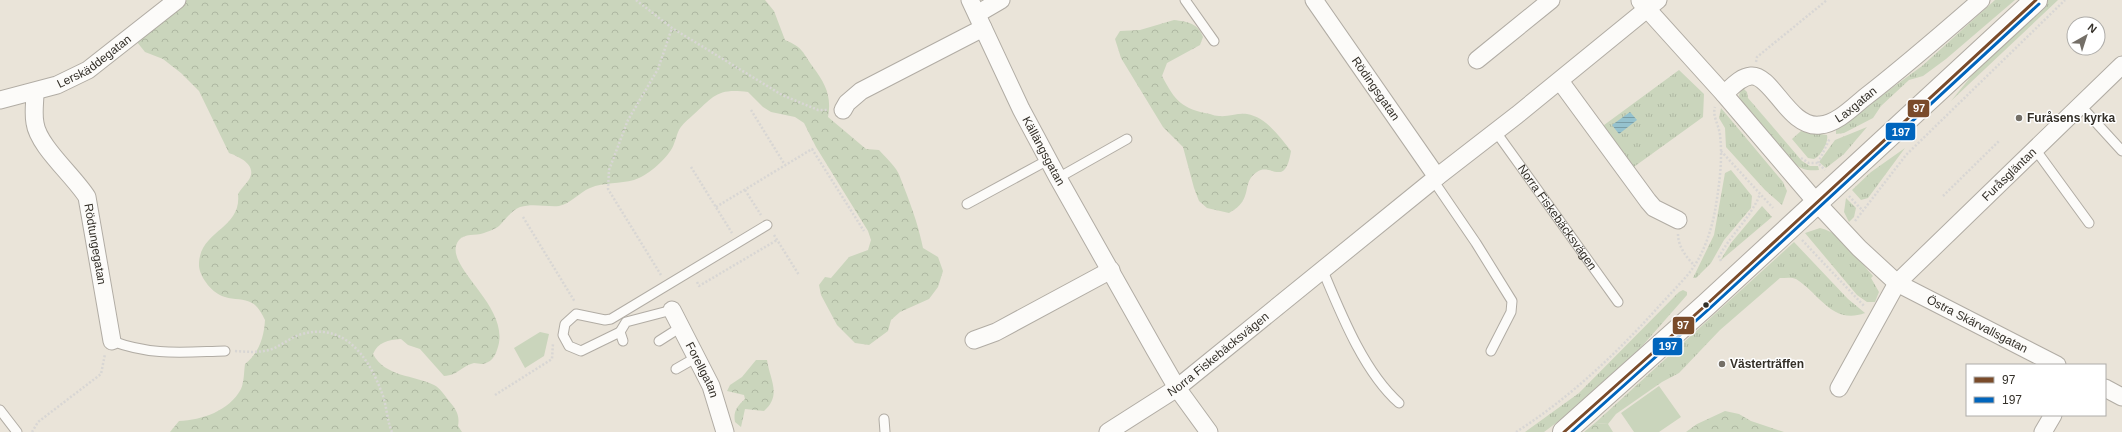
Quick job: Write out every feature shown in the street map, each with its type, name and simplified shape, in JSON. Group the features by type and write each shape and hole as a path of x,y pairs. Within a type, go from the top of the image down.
{"street":[{"name":"Lerskäddegatan","path":"1,99 35,92 57,85 92,67 177,0"},
{"path":"842,110 847,102 861,91 977,14 1001,0"},
{"name":"Rödingsgatan","path":"1314,0 1435,179"},
{"path":"1477,60 1551,0"},
{"name":"Laxgatan","path":"1756,76 1764,81 1798,119 1812,125 1820,126 1827,124 1905,66 1981,0"},
{"path":"1564,432 1706,306 2036,0"},
{"name":"Norra Fiskebäcksvägen","path":"1108,432 1177,388 1435,179 1560,81 1648,3"},
{"name":"Östra Skärvallsgatan","path":"1648,3 1817,203 1859,248 1897,283 2055,364"},
{"name":"Källängsgatan","path":"977,14 1021,110 1048,160 1177,388 1209,432"},
{"name":"Furåsgläntan","path":"1897,283 2035,148 2122,66"},
{"path":"1724,94 1739,81 1750,76 1756,76"},
{"path":"1560,81 1648,201 1654,208 1678,220"},
{"name":"Rödtungegatan","path":"35,92 35,124 39,135 53,156 75,179 87,197 112,341"},
{"path":"974,340 996,332 1111,270"},
{"path":"1839,388 1897,283"},
{"name":"Forellgatan","path":"672,310 711,386 725,432"},
{"path":"2106,389 2122,397"},
{"path":"2043,432 2052,416"}],"lane":[{"path":"1185,0 1214,41"},
{"path":"2080,105 2122,151"},
{"name":"Norra Fiskebäcksvägen","path":"1496,132 1618,302"},
{"path":"1058,178 1127,139"},
{"path":"2035,148 2089,223"},
{"path":"967,204 1048,160"},
{"path":"1435,179 1512,301 1511,312 1491,351"},
{"path":"672,310 626,322 622,337 582,352 573,349 565,341 563,330 565,324 572,316 583,315 608,320 738,244 767,225"},
{"path":"1323,270 1342,316 1372,373 1385,391 1399,402"},
{"path":"659,341 682,327"},
{"path":"112,341 134,350 155,352 225,351"},
{"path":"676,369 697,357"},
{"path":"0,410 17,432"},
{"path":"884,419 885,432"}],"path":[{"path":"636,0 672,28 782,96 818,110 842,110"},
{"path":"1756,76 1757,57 1827,0"},
{"path":"1800,157 1809,163 1818,163 1862,210 1906,155 2065,0"},
{"path":"667,286 608,189 608,170 628,120 658,69 672,28"},
{"path":"1516,432 1554,405 1613,354 1642,325 1694,266 1703,249 1713,220 1719,188 1721,151 1719,126 1713,112 1716,103 1724,94"},
{"path":"751,110 785,165"},
{"path":"1943,196 2000,140"},
{"path":"716,208 812,149 864,231"},
{"path":"1721,151 1773,208"},
{"path":"691,167 738,244"},
{"path":"1721,261 1719,258 1725,245 1753,210 1760,194"},
{"path":"523,217 583,315"},
{"path":"1678,220 1678,239 1686,257 1694,266"},
{"path":"1801,239 1855,297 1877,318"},
{"path":"691,272 699,286 776,240"},
{"path":"494,395 552,359 553,332 563,330"},
{"path":"225,351 260,352 273,348 300,335 320,332 338,335 356,346 373,374 383,397 392,432"},
{"path":"32,432 38,422 100,374 106,353 112,341"}],"green space":[{"path":"187,0 765,0 774,11 785,40 796,45 802,51 824,84 829,103 828,117 866,149 879,150 891,162 898,173 919,230 923,248 938,257 943,271 938,287 929,299 900,312 891,320 888,331 869,345 855,343 837,325 821,295 819,285 825,277 831,278 849,257 868,250 871,240 868,231 816,147 804,123 795,117 771,112 763,107 748,92 729,91 711,98 684,123 679,130 674,145 668,154 655,168 639,178 595,186 582,192 567,203 559,206 530,205 520,207 511,213 494,229 481,234 464,236 459,240 456,250 459,262 487,302 495,318 499,334 497,350 493,358 484,364 470,364 453,374 444,376 420,349 408,345 401,339 384,342 375,350 373,354 378,362 392,371 426,382 438,388 458,415 458,426 462,432 170,432 179,421 197,419 214,413 222,409 236,397 242,386 245,364 254,355 260,344 265,320 254,304 246,300 225,297 216,293 208,285 200,271 199,266 201,254 205,245 233,215 237,206 238,194 251,176 250,167 243,160 229,153 199,91 181,73 163,59 145,52 137,42"},
{"path":"1995,0 2015,0 1946,59 1923,76 1909,80 1881,106 1873,118 1844,133 1836,134 1836,129 1922,66"},
{"path":"2046,0 2058,0 1951,101 1977,69"},
{"path":"1174,20 1192,24 1201,32 1203,37 1200,45 1167,63 1162,76 1176,98 1186,106 1200,112 1222,116 1247,114 1254,116 1272,128 1291,151 1285,169 1281,172 1262,170 1252,176 1242,202 1237,208 1229,213 1207,208 1199,201 1183,147 1163,127 1121,58 1115,39 1120,31 1140,30"},
{"path":"1679,70 1704,94 1703,117 1631,169 1600,128"},
{"path":"1741,86 1747,92 1748,98 1802,161 1810,166 1818,166 1819,170 1805,170 1794,163 1741,101 1739,96"},
{"path":"1721,108 1783,182 1787,191 1782,205 1765,190 1726,147 1725,128 1719,118"},
{"path":"1867,127 1844,154 1826,168 1819,162 1835,140"},
{"path":"1801,131 1827,135 1827,142 1824,149 1814,159 1808,158 1792,139"},
{"path":"1905,148 1868,198 1861,200 1852,190 1871,172"},
{"path":"1731,170 1752,196 1751,208 1724,240 1711,263 1696,278 1693,278 1714,235 1725,173"},
{"path":"1846,198 1856,208 1854,217 1849,222 1844,212"},
{"path":"1762,206 1772,217 1720,261 1731,243"},
{"path":"1820,228 1835,235 1842,241 1873,276 1871,278 1879,292 1875,302 1867,302 1857,295 1805,233"},
{"path":"1794,242 1848,299 1865,313 1854,316 1844,315 1827,306 1805,285 1796,279 1780,278 1720,330 1679,373 1662,382 1616,414 1608,424 1595,423"},
{"path":"1683,290 1687,292 1687,295 1629,361 1568,414 1544,432 1525,432 1579,393 1679,292"},
{"path":"540,332 549,334 544,356 525,368 514,348"},
{"path":"756,360 767,360 774,393 769,405 764,411 745,409 741,427 735,422 735,412 745,399 744,395 727,391 730,385 742,377"},
{"path":"1659,386 1681,417 1659,432 1634,432 1621,413"},
{"path":"1725,411 1739,414 1751,421 1784,432 1686,432 1697,424"},
{"path":"1595,423 1608,424 1613,432 1584,432"}],"water":[{"path":"1630,112 1637,120 1619,134 1612,125"}],"transit line":[{"name":"97","path":"1564,432 1706,305 2036,0"},
{"name":"197","path":"1572,432 1709,309 2039,4"}],"place":[{"name":"Furåsens kyrka","path":"2019,118"},
{"name":"Västerträffen","path":"1722,364"}]}
